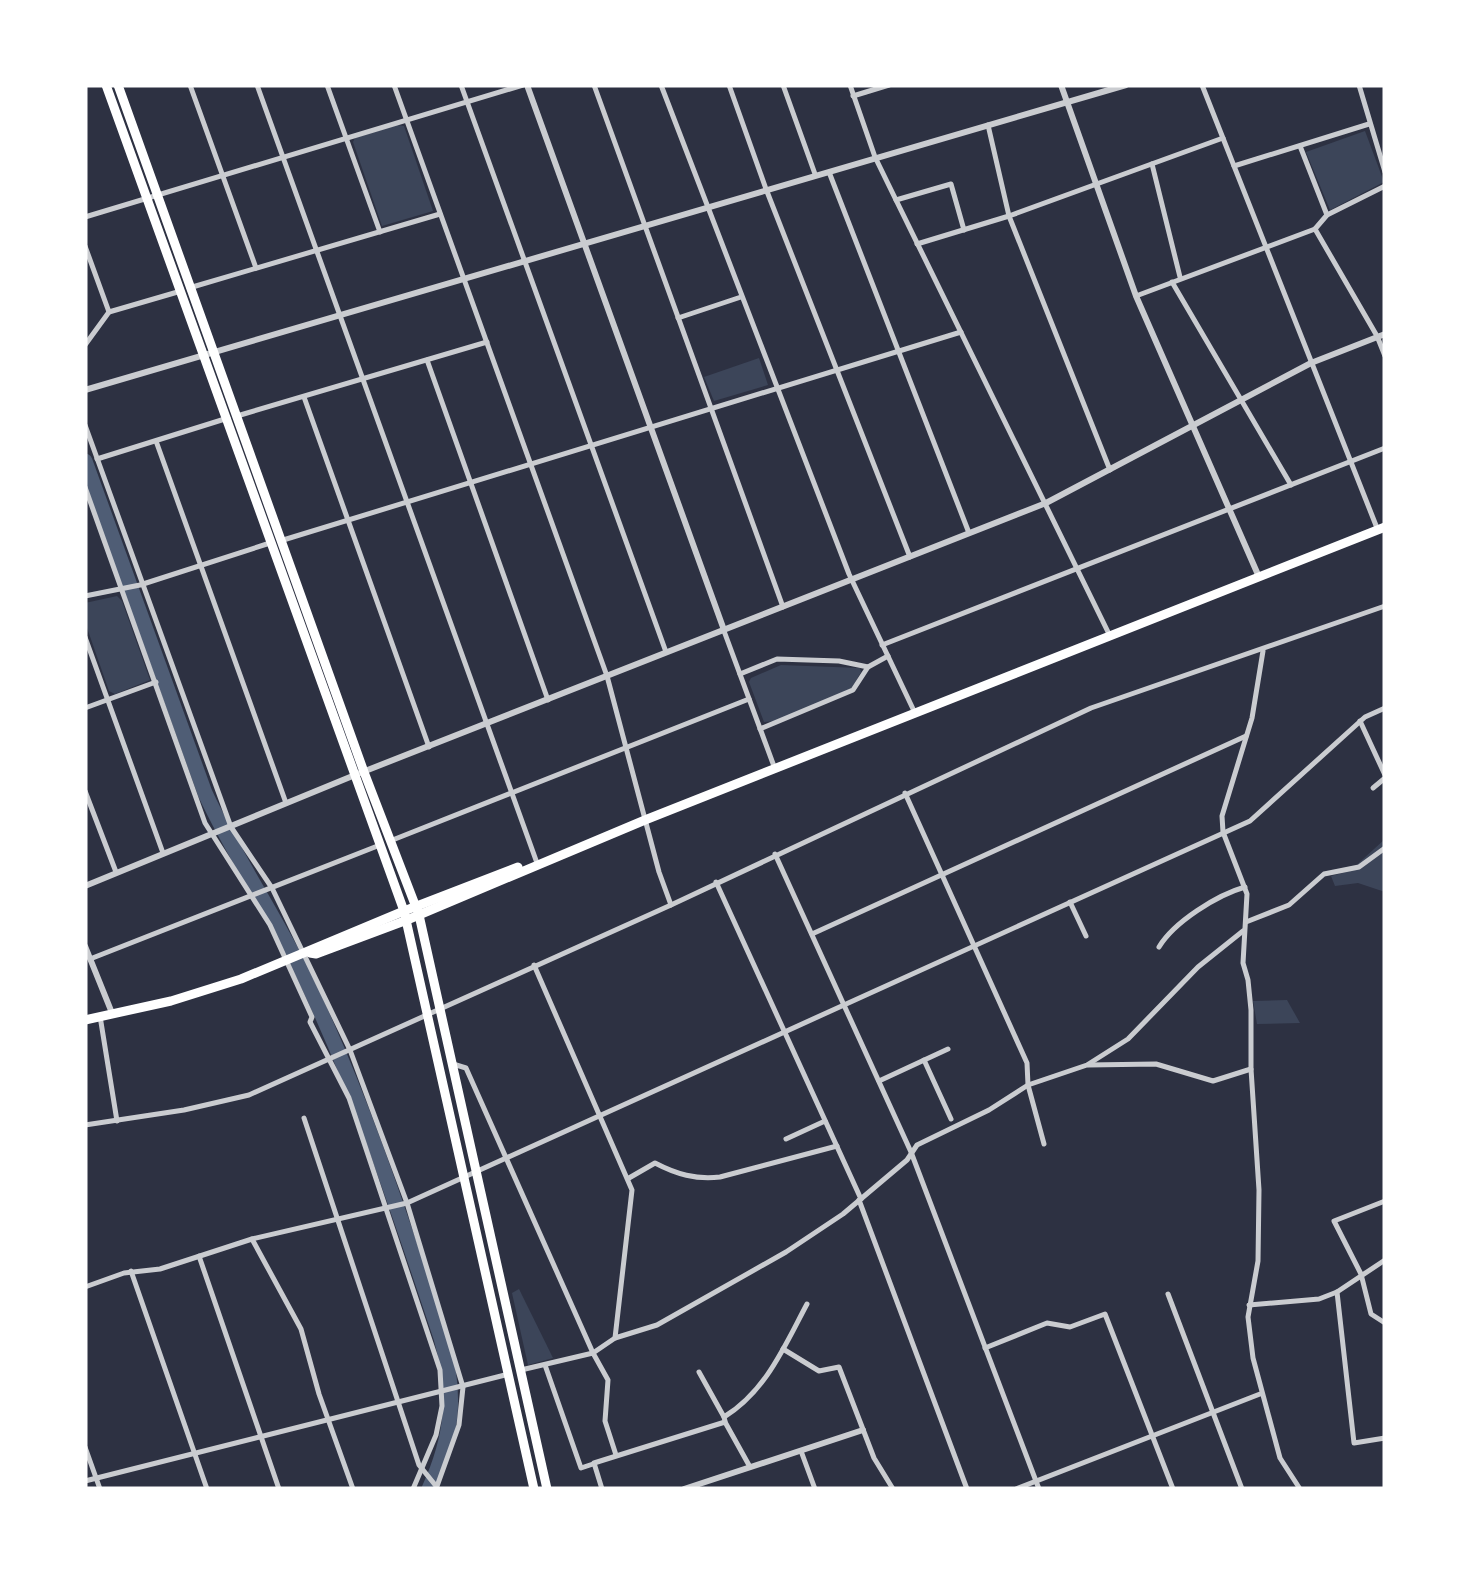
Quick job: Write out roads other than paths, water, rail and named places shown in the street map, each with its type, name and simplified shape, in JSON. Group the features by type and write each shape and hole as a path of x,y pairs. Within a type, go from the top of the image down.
{"main road":[{"path":"106,85 278,541 385,843 429,1014 534,1489"},
{"path":"118,85 151,196"},
{"path":"85,1020 171,1001 316,954 1382,529"},
{"path":"385,843 418,911 548,1489"}],"street":[{"path":"190,85 256,268"},
{"path":"258,85 536,864"},
{"path":"327,85 380,232"},
{"path":"394,85 607,676 670,904"},
{"path":"460,85 666,652"},
{"path":"85,217 525,85 774,769"},
{"path":"594,85 783,606"},
{"path":"661,85 851,580 916,714"},
{"path":"728,85 910,557"},
{"path":"783,85 815,174"},
{"path":"850,85 896,200 1110,636"},
{"path":"854,96 889,85"},
{"path":"1060,85 1136,296 1259,577"},
{"path":"85,390 1126,85"},
{"path":"1202,85 1350,462 1382,529"},
{"path":"1358,85 1385,172"},
{"path":"1234,166 1369,124"},
{"path":"988,125 1009,216 1110,470"},
{"path":"917,244 1009,216 1223,138"},
{"path":"1300,146 1327,215"},
{"path":"1152,164 1181,278"},
{"path":"828,170 970,533"},
{"path":"896,200 951,184 964,230"},
{"path":"1136,296 1316,229 1327,215 1385,186"},
{"path":"85,345 109,312 440,214"},
{"path":"1316,229 1381,335 1385,356"},
{"path":"85,246 109,312"},
{"path":"1172,282 1291,485"},
{"path":"678,318 741,297"},
{"path":"85,596 141,584 961,332"},
{"path":"85,886 360,773 1046,503 1311,363 1381,335"},
{"path":"97,459 487,342"},
{"path":"427,360 548,700"},
{"path":"304,396 429,747"},
{"path":"85,425 230,827 272,888 350,1050 407,1203 462,1387 460,1425 436,1487 422,1470 304,1118"},
{"path":"156,441 286,803"},
{"path":"882,645 1385,448"},
{"path":"85,487 205,822 254,896 288,961 320,1046 331,1058 349,1098 438,1360 444,1391 436,1435 413,1489"},
{"path":"85,1125 233,1100 670,904 1091,708 1385,606"},
{"path":"85,637 163,853"},
{"path":"1264,649 1252,718 1222,816 1224,832 1245,887 1242,963 1251,1010 1259,1190 1258,1261 1249,1306 1252,1358 1284,1466 1300,1489"},
{"path":"760,729 853,690 868,667 888,656"},
{"path":"740,674 777,659 868,667"},
{"path":"85,708 156,682"},
{"path":"90,959 749,699"},
{"path":"85,1287 252,1239 407,1203 464,1178 1250,820 1360,721 1385,708"},
{"path":"1360,721 1385,776 1373,788"},
{"path":"812,934 1246,736"},
{"path":"85,791 116,873"},
{"path":"905,793 1027,1063 1028,1086 1044,1144"},
{"path":"520,1371 593,1353 615,1338 657,1325 823,1229 907,1160 916,1145 989,1110 1028,1086 1087,1065 1135,1033 1245,925 1289,904 1324,874 1359,867 1385,848"},
{"path":"775,854 911,1152 1039,1489"},
{"path":"716,882 860,1200 967,1489"},
{"path":"1159,948 1175,927 1224,893 1245,887"},
{"path":"1070,902 1086,936"},
{"path":"85,946 112,1013"},
{"path":"534,964 629,1178 633,1201 615,1338"},
{"path":"100,1016 117,1121"},
{"path":"878,1082 948,1048"},
{"path":"924,1060 952,1119"},
{"path":"453,1064 466,1068 608,1380 605,1420 616,1455"},
{"path":"1087,1065 1156,1064 1214,1081 1251,1069"},
{"path":"786,1139 825,1121"},
{"path":"629,1178 655,1164 704,1179 720,1177 837,1146"},
{"path":"1385,1201 1334,1221 1361,1274 1371,1314 1385,1323"},
{"path":"252,1239 301,1329 353,1489"},
{"path":"199,1256 279,1489"},
{"path":"1249,1306 1319,1299 1337,1292 1385,1260"},
{"path":"131,1271 208,1489"},
{"path":"1337,1292 1354,1442 1385,1438"},
{"path":"1168,1294 1242,1489"},
{"path":"545,1365 580,1468 724,1419 766,1378 807,1304"},
{"path":"985,1348 1047,1323 1070,1327 1105,1314 1172,1489"},
{"path":"783,1349 819,1371 839,1367 874,1458 893,1489"},
{"path":"699,1372 750,1467"},
{"path":"85,1482 508,1374"},
{"path":"1016,1489 1260,1394"},
{"path":"684,1489 863,1430"},
{"path":"85,1447 100,1489"},
{"path":"801,1450 815,1489"},
{"path":"594,1463 602,1489"}],"waterway":[{"path":"85,461 205,793 324,1018 378,1154 426,1292 446,1358 451,1396 448,1432 429,1489"}]}
